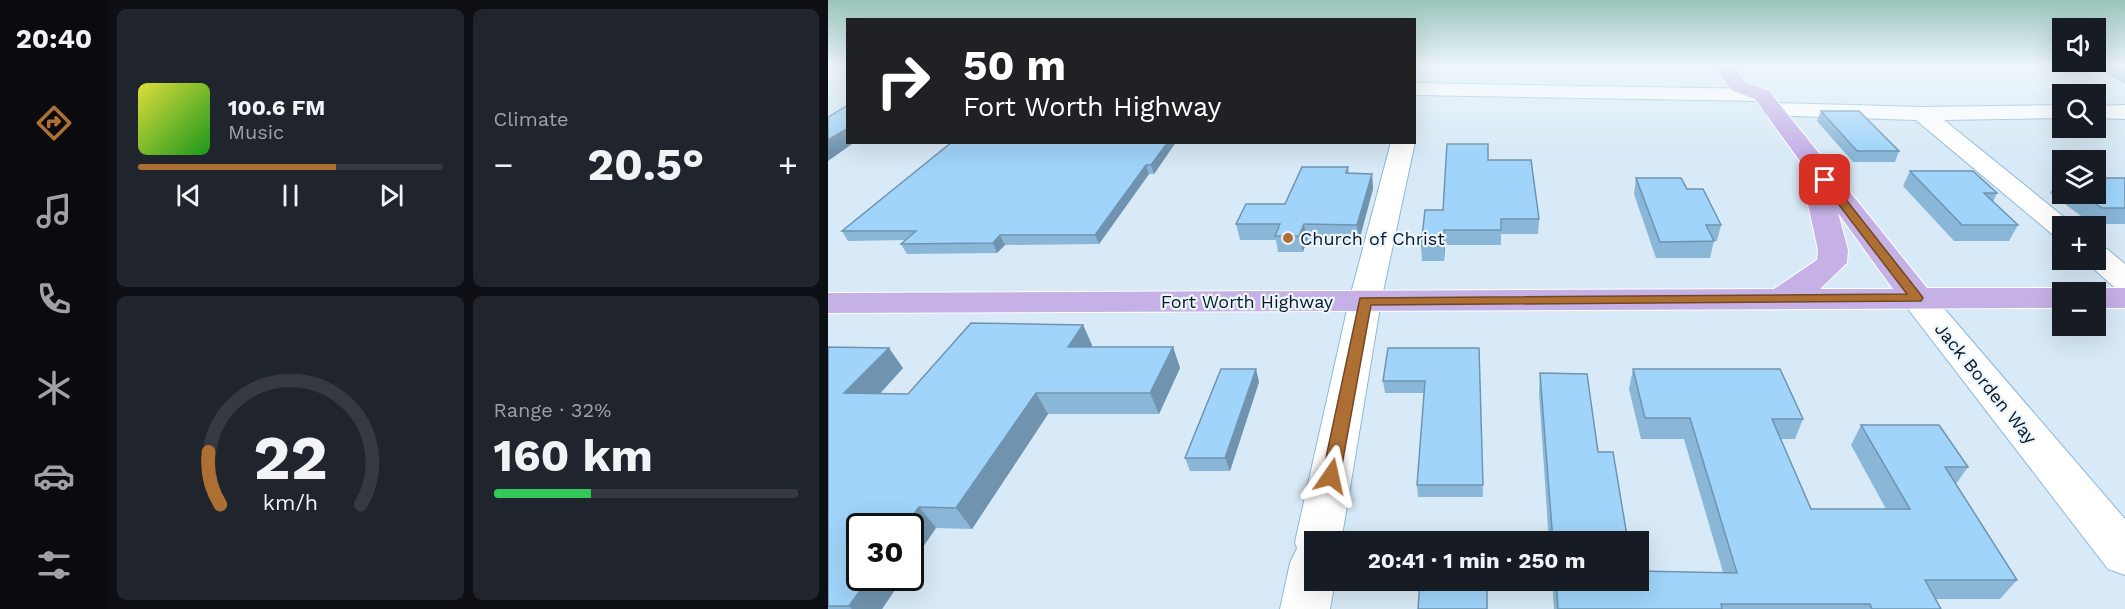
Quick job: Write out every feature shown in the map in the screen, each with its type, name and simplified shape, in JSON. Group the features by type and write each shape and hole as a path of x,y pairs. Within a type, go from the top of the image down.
{"main road":[{"name":"Jack Borden Way","path":"1766,94 1812,163 1917,298"},
{"path":"1781,299 1810,281 1832,263 1833,250 1812,163"},
{"name":"Fort Worth Highway","path":"828,303 2052,298"},
{"path":"2106,298 2125,298"}],"street":[{"path":"1776,94 1922,114 2052,111"},
{"path":"2106,112 2125,112"},
{"path":"1922,114 2052,220"},
{"path":"1320,531 1365,301 1402,144"},
{"path":"2106,264 2125,280"},
{"name":"Jack Borden Way","path":"1917,298 2125,554"},
{"path":"1305,609 1309,591"}],"building":[{"path":"846,106 846,129 828,140 828,117"},
{"path":"1821,111 1859,111 1899,151 1857,151"},
{"path":"950,144 1167,144 1151,165 1146,165 1095,235 1000,235 993,243 901,244 916,231 842,231"},
{"path":"1447,144 1488,144 1488,160 1531,160 1539,219 1501,219 1501,230 1444,230 1444,246 1421,246 1425,210 1443,210"},
{"path":"1302,167 1348,167 1346,173 1372,174 1357,225 1304,224 1299,236 1275,236 1280,224 1236,224 1246,204 1285,204"},
{"path":"1910,171 1973,171 1997,193 1984,193 2018,225 1962,225"},
{"path":"1636,178 1681,178 1687,189 1703,189 1721,225 1706,225 1714,241 1660,242"},
{"path":"2106,178 2125,178 2125,208 2102,208 2096,204 2106,204"},
{"path":"971,323 1083,325 1068,347 1173,347 1150,393 1036,393 956,508 919,507 915,513 846,513 846,591 860,591 849,606 828,606 828,347 889,348 844,393 908,394"},
{"path":"1388,348 1479,348 1483,485 1417,485 1425,381 1383,381"},
{"path":"1221,369 1256,369 1225,458 1185,458"},
{"path":"1633,369 1780,369 1803,419 1772,419 1811,509 1910,509 1861,425 1939,425 1968,467 1945,467 2017,580 1925,580 1941,609 1872,609 1870,604 1721,604 1722,609 1558,609 1557,591 1649,591 1649,571 1737,573 1690,418 1645,418"},
{"path":"1540,373 1587,374 1598,452 1613,452 1626,531 1552,531"},
{"path":"1419,591 1487,591 1487,609 1418,609"}],"place":[{"name":"Church of Christ","path":"1288,238"}],"route":[{"path":"1331,476 1365,301 1917,298 1825,180"}]}
